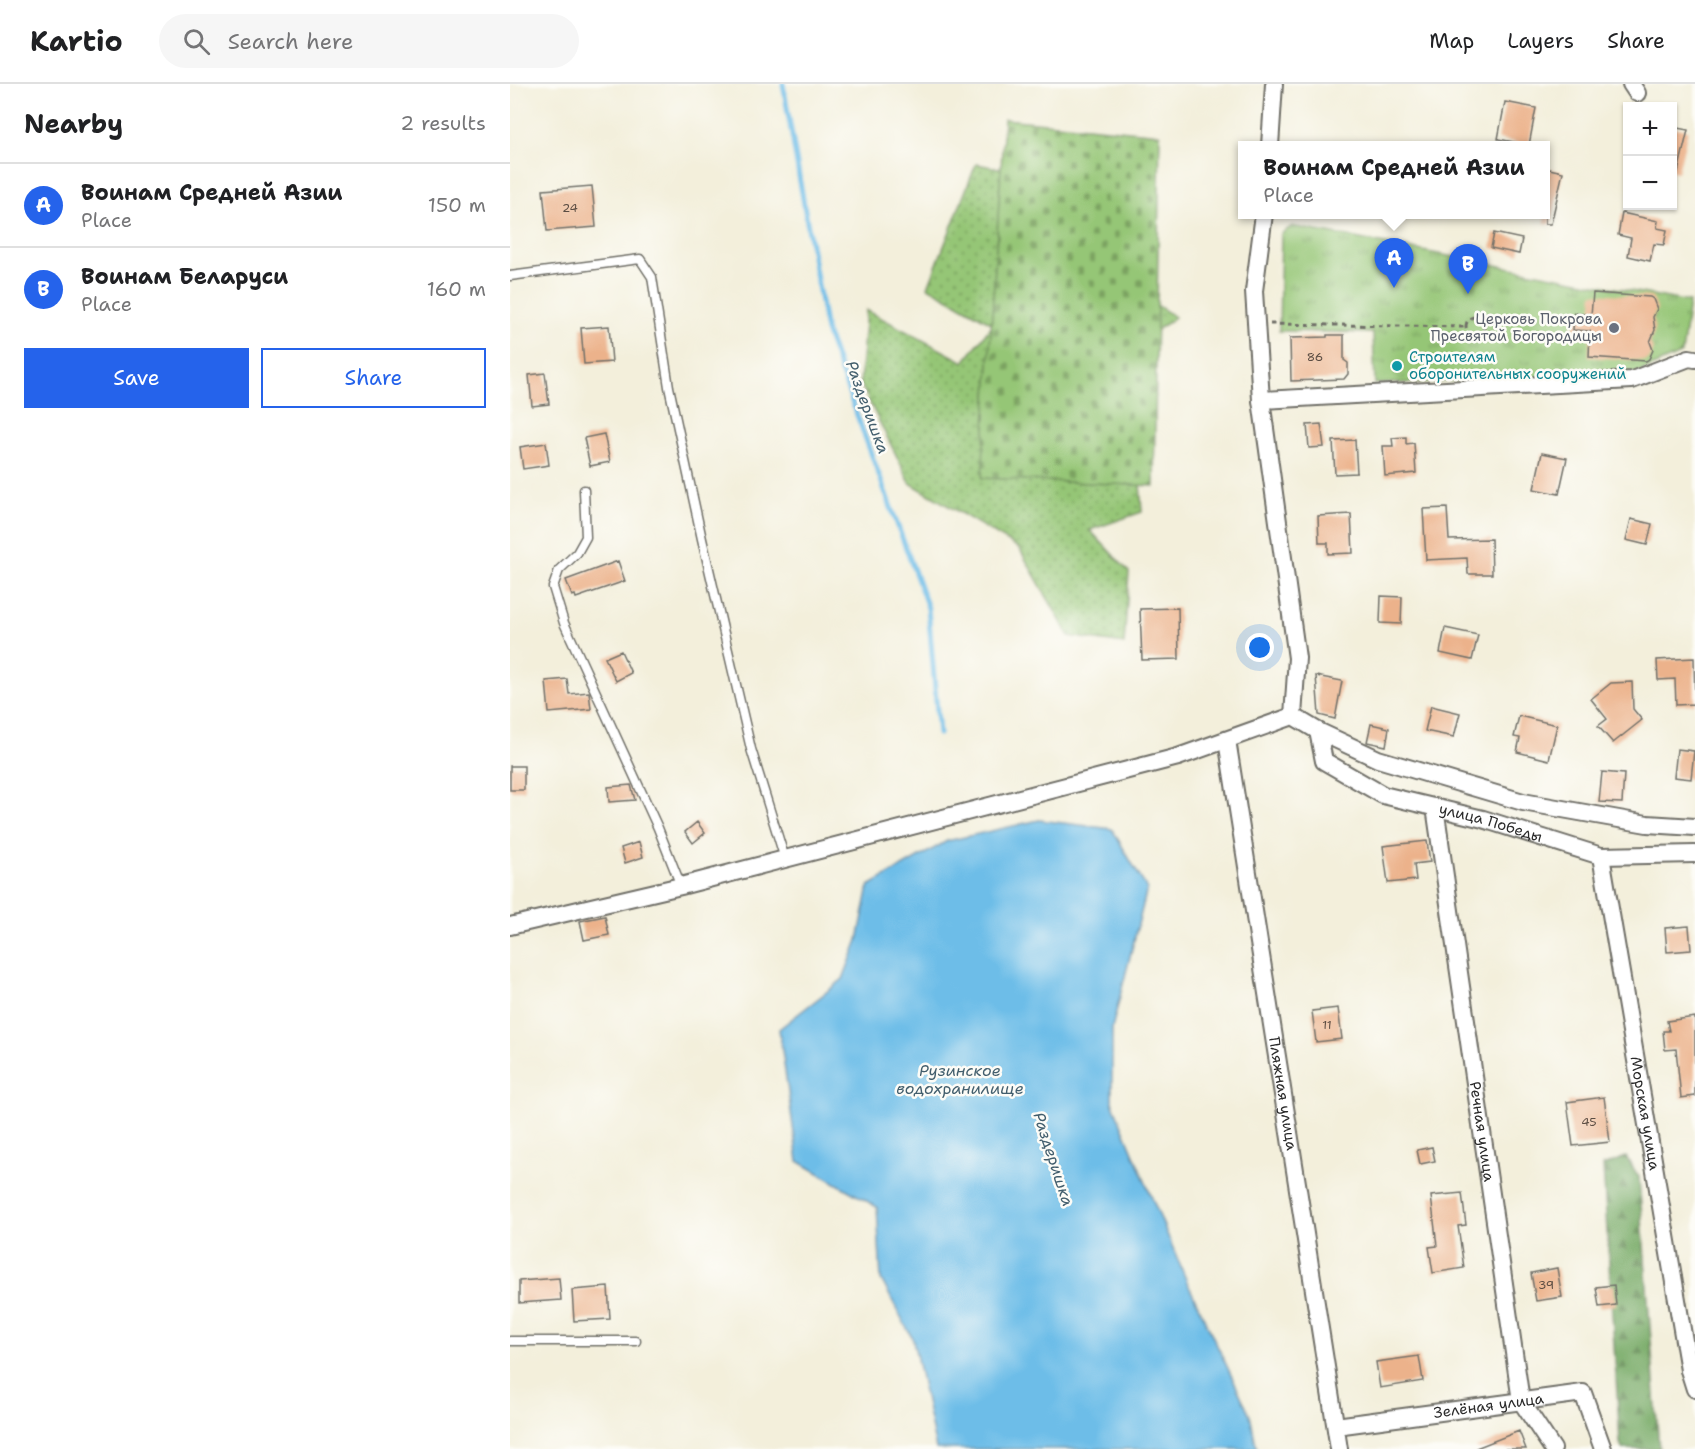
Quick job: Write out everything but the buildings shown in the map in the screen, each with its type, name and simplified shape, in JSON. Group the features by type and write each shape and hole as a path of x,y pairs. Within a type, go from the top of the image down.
{"street":[{"path":"1270,141 1274,84"},
{"path":"1263,219 1254,291 1261,400 1297,658 1293,717"},
{"path":"1261,400 1632,380 1689,358 1695,359"},
{"path":"510,927 681,886 1178,758 1293,717 1378,759 1523,802 1647,824 1695,827"},
{"name":"улица Победы","path":"1318,731 1324,761 1383,795 1483,819 1601,856 1695,854"},
{"name":"Пляжная улица","path":"1227,740 1339,1449"},
{"name":"Речная улица","path":"1435,807 1521,1401 1553,1449"},
{"name":"Морская улица","path":"1601,856 1692,1370"},
{"path":"1692,1370 1695,1389"},
{"name":"Зелёная улица","path":"1336,1426 1583,1393 1603,1449"}],"lane":[{"path":"510,276 640,259 652,277 669,387 702,539 751,749 785,859"},
{"path":"584,490 586,537 577,553 559,570 553,587 564,623 653,817 681,886"},
{"path":"510,1341 636,1341"}],"path":[{"path":"1475,317 1480,319 1484,327 1476,335 1468,332 1467,327 1468,321 1475,317"},
{"path":"1256,324 1467,327"}],"green space":[{"path":"1004,119 1160,134 1154,486 982,478"},
{"path":"976,164 1150,195 1126,285 1175,317 1081,385 1136,427 1142,512 1090,530 1129,572 1124,644 1069,636 1019,548 910,483 860,383 866,310 964,362 993,324 928,287"},
{"path":"1292,226 1689,302 1682,353 1633,375 1375,384 1373,333 1279,331 1281,234"},
{"path":"1626,1157 1639,1177 1659,1449 1622,1449 1620,1443 1603,1166"}],"water":[{"name":"Рузинское водохранилище","path":"1039,820 1112,829 1147,889 1112,1028 1112,1102 1188,1284 1250,1415 1257,1449 936,1449 913,1340 881,1279 877,1207 798,1161 779,1029 843,979 858,940 869,886 947,841"}],"waterway":[{"name":"Раздеришка","path":"783,84 826,331 928,608 939,734"}],"place":[{"name":"Воинам Средней Азии","path":"1394,288"},
{"name":"Воинам Беларуси","path":"1468,294"},
{"name":"Церковь Покрова Пресвятой Богородицы","path":"1614,328"},
{"name":"Строителям оборонительных сооружений","path":"1397,366"}]}
